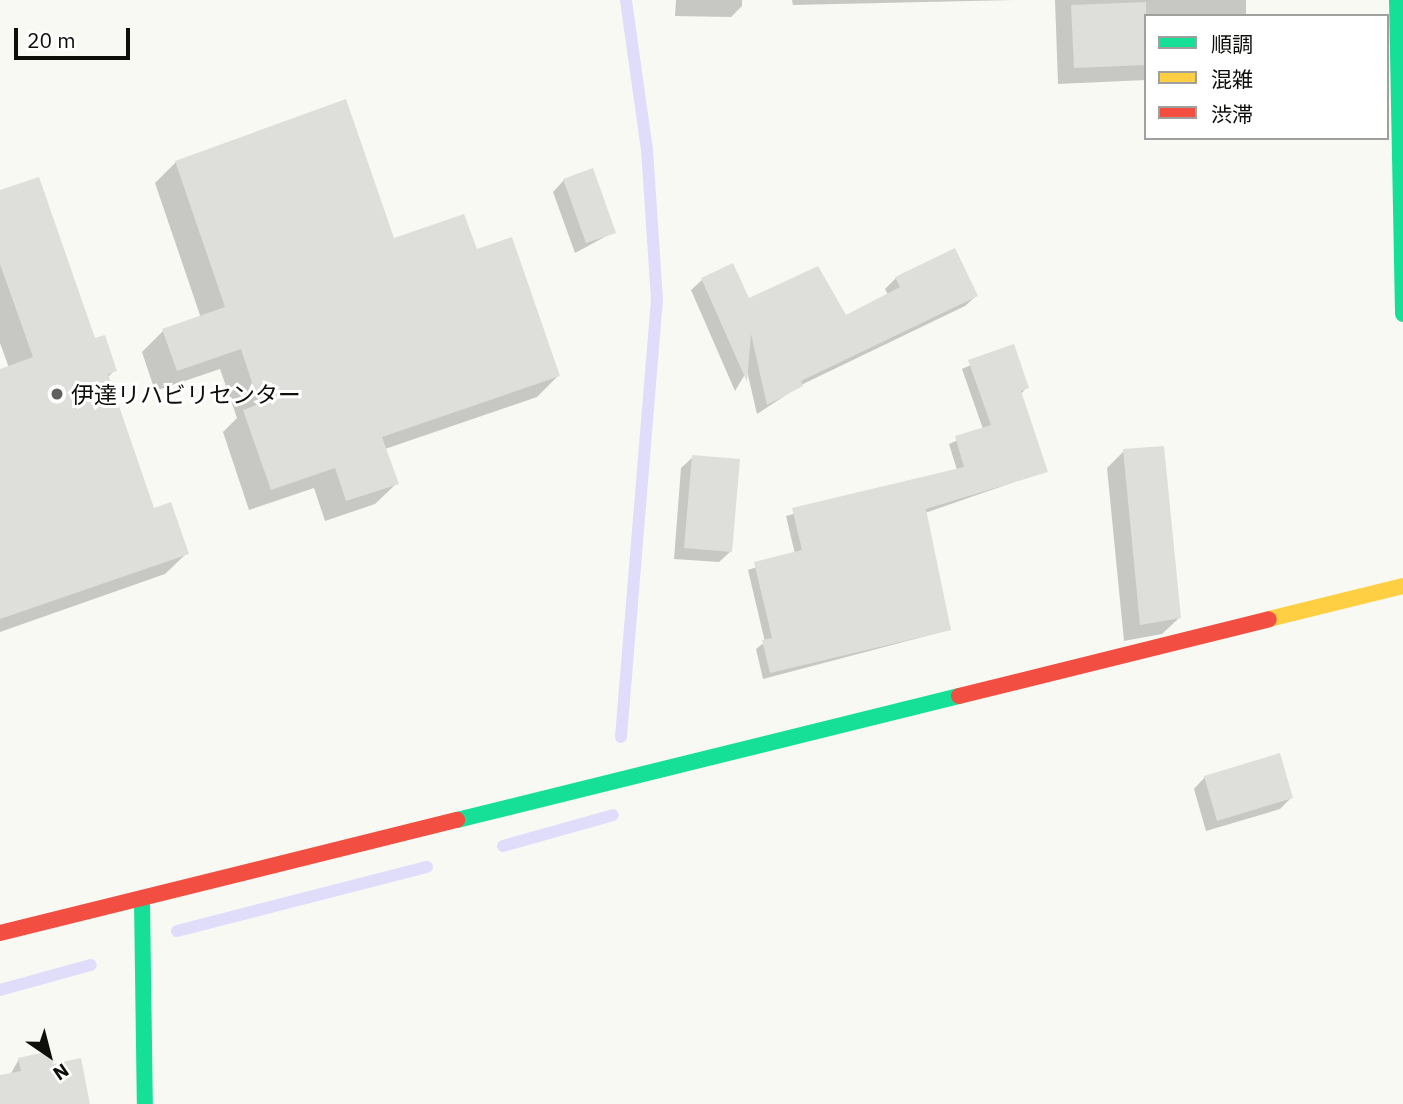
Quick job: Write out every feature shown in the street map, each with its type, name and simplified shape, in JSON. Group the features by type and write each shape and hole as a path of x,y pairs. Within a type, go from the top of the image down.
{"street":[{"path":"1397,0 1403,314"},
{"path":"0,933 142,901 1403,586"},
{"path":"142,901 145,1104"}],"building":[{"path":"1146,2 1144,65 1074,68 1071,5"},
{"path":"346,99 394,238 464,214 477,249 512,237 560,376 382,437 399,484 346,501 335,468 271,490 243,410 259,404 241,349 177,371 162,329 225,307 175,161"},
{"path":"593,168 616,233 586,243 563,179"},
{"name":"伊達リハビリセンター","path":"39,177 95,338 105,335 117,371 108,374 154,508 171,502 189,554 0,619 0,369 33,357 0,264 0,190"},
{"path":"955,248 978,296 801,381 803,386 767,405 751,334 747,382 701,278 733,263 749,298 818,266 846,315 900,287 895,277"},
{"path":"1014,344 1029,388 1021,391 1048,472 926,509 951,630 770,673 762,640 772,638 754,562 802,550 792,508 964,467 955,436 991,425 968,360"},
{"path":"1164,446 1181,618 1140,625 1123,449"},
{"path":"692,455 740,459 732,552 684,548"},
{"path":"1280,753 1293,798 1217,821 1204,776"},
{"path":"50,1051 53,1064 81,1058 90,1104 0,1104 0,1075 21,1071 18,1058"}],"waterway":[{"path":"621,737 657,300 647,150 626,0"},
{"path":"503,846 613,815"},
{"path":"177,931 427,867"},
{"path":"0,990 91,965"}],"traffic: fast":[{"path":"1397,0 1403,314"},
{"path":"457,820 959,696"},
{"path":"142,901 145,1104"}],"traffic: slow":[{"path":"1269,619 1403,586"}],"traffic: jam":[{"path":"959,696 1269,619"},
{"path":"0,933 457,820"}],"place":[{"name":"伊達リハビリセンター","path":"57,394"}]}
